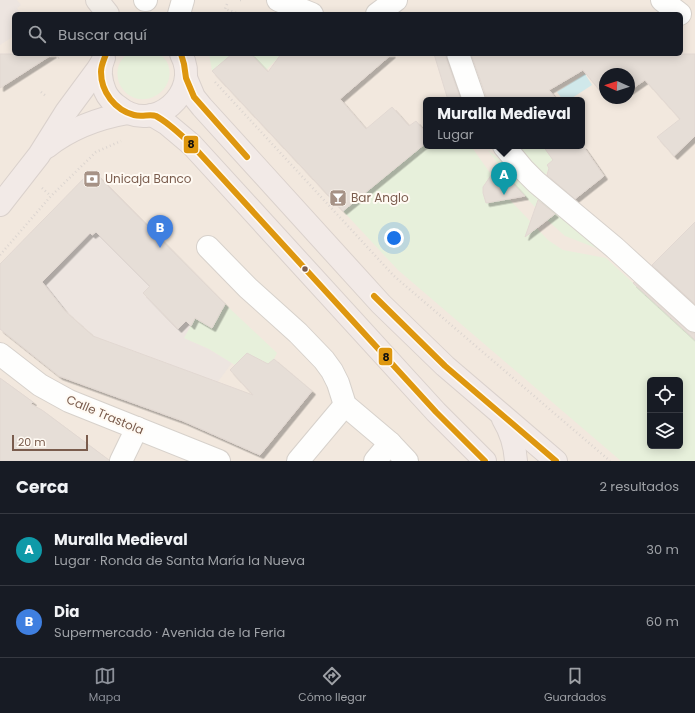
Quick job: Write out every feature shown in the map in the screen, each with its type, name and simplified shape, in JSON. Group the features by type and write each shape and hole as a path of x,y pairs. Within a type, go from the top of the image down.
{"highway":[{"path":"181,56 184,64 186,78 194,97 202,107 381,304 446,366 556,461"},
{"path":"104,58 102,82 110,100 124,111 139,116 152,115 167,108 177,98 184,86 186,78"},
{"path":"0,206 38,155 104,58"},
{"path":"38,155 54,142 78,128 97,121 128,113"},
{"path":"152,115 167,124 192,145 421,395 485,461"},
{"path":"494,408 509,430 515,450 516,461"}],"main road":[{"path":"97,0 106,12"}],"street":[{"path":"180,12 184,0"},
{"path":"278,0 307,12"},
{"path":"662,0 678,12"},
{"path":"683,16 695,25"},
{"path":"459,56 473,97"},
{"path":"506,149 532,179 615,248 695,322"},
{"path":"208,246 248,288 298,333 324,360 338,383 345,405 390,443 407,461"},
{"name":"Calle Trastola","path":"0,354 49,390 79,405 218,461"},
{"path":"298,461 345,405"},
{"path":"121,461 137,428"},
{"path":"374,461 390,443"}],"path":[{"path":"227,4 225,9 234,12"},
{"path":"211,77 394,276 610,461"},
{"path":"41,92 47,97"},
{"path":"0,255 51,196 96,152 125,139"}],"shaded area":[{"path":"0,0 695,0 695,461 0,461"},
{"path":"0,0 17,0 21,5 17,8 20,12 12,12 12,37 0,45"},
{"path":"88,230 92,235 96,232 150,286 143,293 177,329 186,321 191,326 185,338 209,349 232,363 214,387 192,373 98,338 97,339 63,308 50,292 33,307 42,274 46,278 83,240"}],"green space":[{"path":"125,56 162,56 166,60 170,71 169,80 165,88 159,94 151,98 134,98 126,93 118,81 117,75 122,59"},
{"path":"209,56 230,56 212,71"},
{"path":"253,56 279,56 276,60 266,70"},
{"path":"423,145 423,149 473,149 507,197 548,240 563,250 606,258 695,340 695,461 621,461 398,270 343,211"},
{"path":"521,149 553,149 553,160 548,165 549,168 545,177 539,178"},
{"path":"488,150 609,253 565,236 546,219 507,177"},
{"path":"225,304 277,353 274,359 268,364 235,365 209,349 184,338 195,318 212,327"}],"water":[{"path":"585,74 592,85 574,97 561,97 557,92"}],"building":[{"path":"0,54 12,54 12,56 50,56 0,88"},
{"path":"683,54 695,54 695,136 674,156 657,137 680,119 645,80 635,87 635,68 599,68 599,90 583,70 549,90 555,97 486,97 472,56 683,56"},
{"path":"230,56 253,56 268,72 280,56 390,56 340,99 366,129 392,107 409,126 416,121 423,129 423,145 343,211 212,71"},
{"path":"435,56 446,56 460,97 447,97"},
{"path":"545,149 585,149 604,176 575,199 547,175 549,168 547,165 553,160"},
{"path":"498,165 525,196 486,203 483,187"},
{"path":"92,170 225,304 212,328 195,318 191,326 186,321 178,329 143,293 150,286 96,232 92,235 90,233 42,282 65,311 93,336 253,395 230,370 247,353 268,364 274,359 312,391 260,455 183,421 59,376 0,329 0,264"},
{"path":"538,200 555,214 525,237"},
{"path":"695,222 695,304 652,265"},
{"path":"634,282 687,330 695,333 695,340 633,283"},
{"path":"0,378 33,402 31,404 42,410 109,461 0,461"}],"transit line":[{"name":"8","path":"105,56 101,72 103,86 110,99 127,113 140,116 156,116 192,145 436,412 485,461"},
{"name":"8","path":"182,56 186,78 194,97 247,157"},
{"name":"8","path":"374,296 445,366 556,461"}],"place":[{"name":"Unicaja Banco","path":"92,179"},
{"name":"Muralla Medieval","path":"504,195"},
{"name":"Bar Anglo","path":"338,198"},
{"name":"Dia","path":"160,248"}]}
